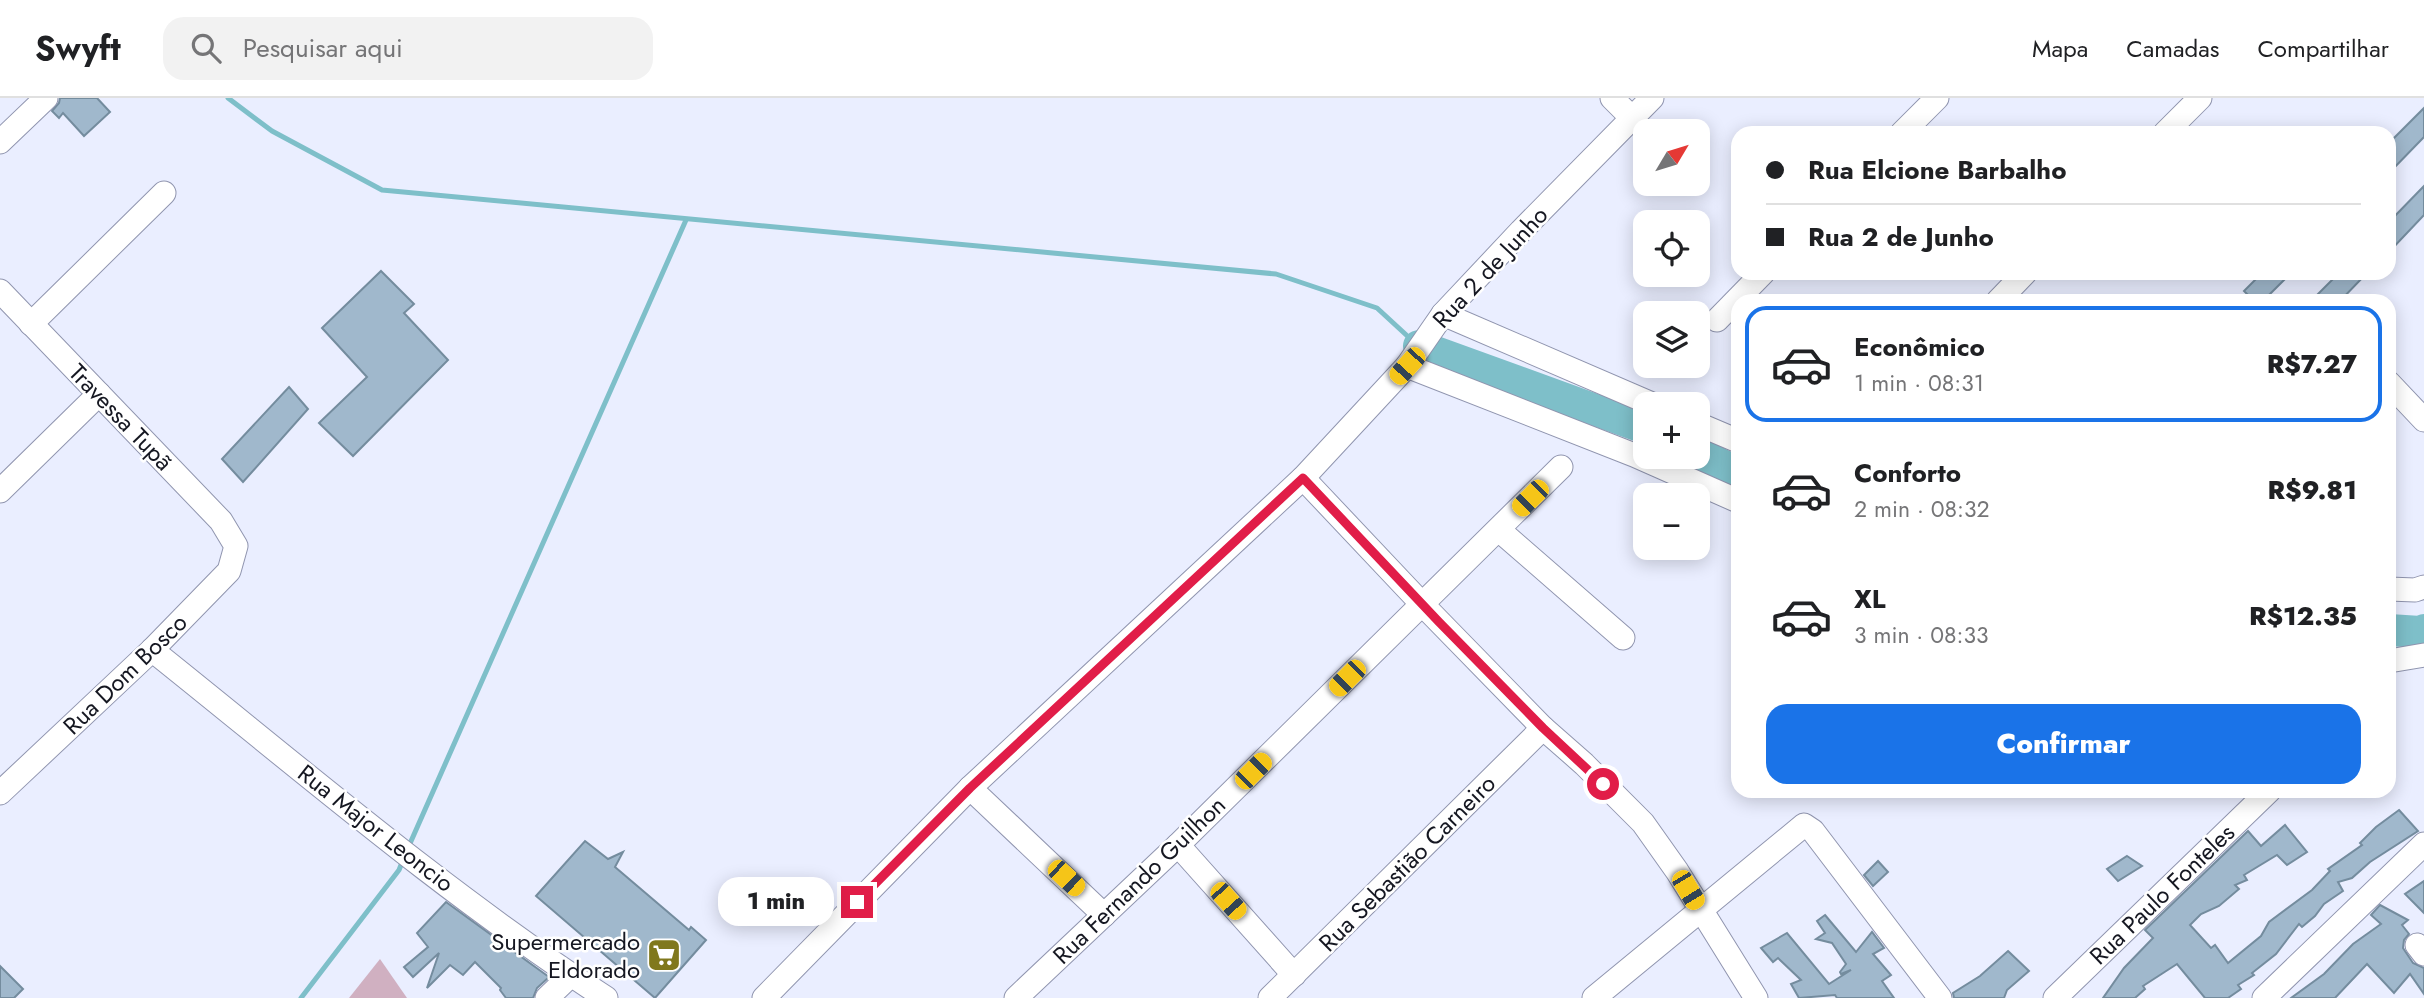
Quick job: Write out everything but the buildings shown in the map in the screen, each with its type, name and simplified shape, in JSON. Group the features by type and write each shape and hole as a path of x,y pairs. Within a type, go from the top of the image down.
{"street":[{"path":"0,142 46,98"},
{"path":"1612,98 1632,118"},
{"name":"Rua 2 de Junho","path":"764,998 970,788 1303,478 1407,366 1443,314 1652,98"},
{"path":"1909,126 1937,98"},
{"path":"2172,126 2200,98"},
{"path":"31,324 164,192"},
{"path":"1742,294 1756,280"},
{"path":"2005,294 2018,280"},
{"name":"Travessa Tupã","path":"0,292 221,521 236,546"},
{"path":"1717,320 1731,306"},
{"path":"1443,314 1633,396"},
{"path":"1407,366 1634,455 1731,499"},
{"path":"2396,391 2424,421"},
{"path":"0,491 99,394"},
{"path":"1710,429 1731,438"},
{"name":"Rua Fernando Guilhon","path":"1016,998 1178,845 1561,467"},
{"path":"1303,478 1543,728 1643,823 1677,871 1756,998"},
{"path":"1499,530 1623,638"},
{"name":"Rua Dom Bosco","path":"0,793 152,650 229,571 236,546"},
{"path":"2396,589 2415,590 2424,587"},
{"name":"Rua Major Leoncio","path":"152,650 428,872 606,998"},
{"path":"2396,660 2424,655"},
{"name":"Rua Sebastião Carneiro","path":"1270,998 1543,728"},
{"path":"970,788 1104,915"},
{"name":"Rua Paulo Fonteles","path":"2055,998 2262,798"},
{"path":"1594,998 1804,825 1812,831 1940,998"},
{"path":"2264,998 2424,844"},
{"path":"1178,845 1294,975"},
{"path":"547,998 571,975"}],"shaded area":[{"path":"380,959 407,998 349,998"}],"waterway":[{"path":"228,98 272,131 382,190 1276,274 1377,308 1415,343"},
{"path":"408,848 686,220"},
{"path":"1419,346 1633,424"},
{"path":"1710,459 1731,470"},
{"path":"2396,630 2424,630"},
{"path":"301,998 399,870 403,860"}],"place":[{"name":"Supermercado Eldorado","path":"664,955"}],"route":[{"path":"857,902 970,788 1303,478 1439,622 1543,728 1603,784"}]}
